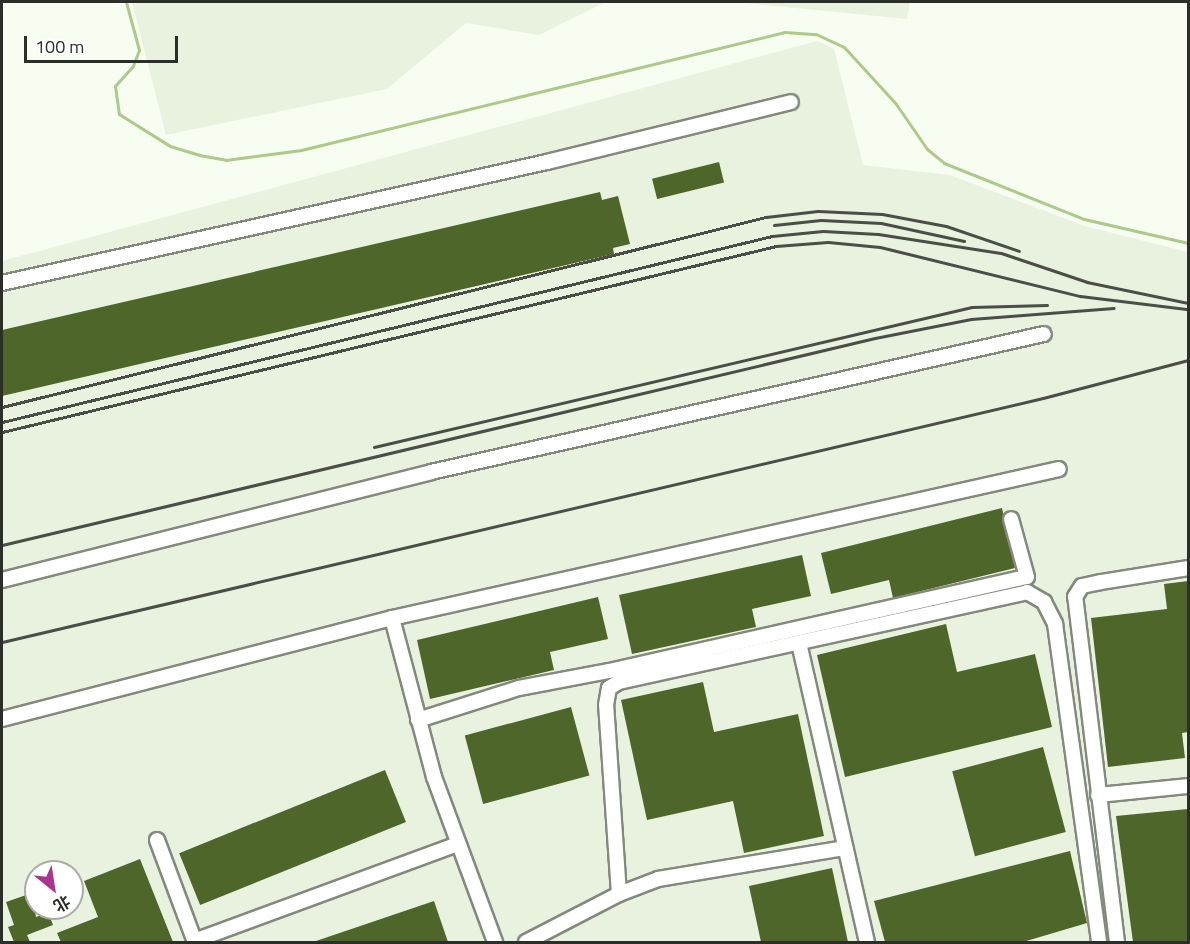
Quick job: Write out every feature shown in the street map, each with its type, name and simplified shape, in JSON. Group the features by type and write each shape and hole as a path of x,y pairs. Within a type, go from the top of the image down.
{"street":[{"path":"2,283 547,162 792,102"},
{"path":"2,580 431,472 1044,334"},
{"path":"2,719 392,618 1059,469"},
{"path":"418,720 519,688 609,671 1027,577 1011,519"},
{"path":"1117,942 1075,597 1082,586 1188,568"},
{"path":"619,894 606,705 609,688 619,682 1027,592 1044,602 1055,624 1099,942"},
{"path":"392,618 418,720 458,844 495,942"},
{"path":"799,643 867,942"},
{"path":"1098,795 1188,786"},
{"path":"157,840 195,942 458,844"},
{"path":"526,942 619,894 658,879 845,848"}],"shaded area":[{"path":"132,2 606,2 539,35 466,23 387,89 166,135"},
{"path":"735,2 910,2 907,19"},
{"path":"817,41 834,49 863,165 950,175 1085,226 1188,252 1188,942 2,942 2,261"}],"building":[{"path":"719,162 724,182 657,199 652,179"},
{"path":"600,192 602,200 618,196 630,244 613,248 614,254 2,396 2,330"},
{"path":"1002,508 1015,568 893,598 889,580 831,594 821,553"},
{"path":"802,555 811,596 752,609 756,627 632,654 619,595"},
{"path":"1188,581 1188,732 1182,733 1185,758 1108,767 1091,618 1167,609 1164,584"},
{"path":"598,597 608,639 550,652 554,670 430,699 417,640"},
{"path":"946,624 957,672 1035,654 1052,727 845,777 817,655"},
{"path":"703,682 714,732 798,714 824,836 744,853 733,801 647,820 621,700"},
{"path":"571,707 589,776 483,804 465,735"},
{"path":"1043,747 1066,832 975,856 952,771"},
{"path":"385,770 406,822 200,905 179,853"},
{"path":"1188,809 1188,942 1133,942 1116,816"},
{"path":"1070,851 1087,923 1023,942 885,942 874,901"},
{"path":"140,859 173,942 61,942 57,933 98,917 84,881"},
{"path":"832,868 848,942 761,942 749,886"},
{"path":"24,896 24,920 51,920 53,925 27,935 30,942 14,942 8,927 14,925 6,902"},
{"path":"434,901 448,942 316,942 316,941"}],"waterway":[{"path":"126,2 139,50 133,66 115,86 119,114 170,146 199,155 226,160 301,150 785,32 816,34 844,47 896,104 927,149 944,163 1084,219 1188,243"}],"railway":[{"path":"2,407 766,217 818,211 882,214 946,226 1019,251"},
{"path":"774,225 821,220 881,223 964,241"},
{"path":"2,422 772,236 823,231 878,234 1001,253 1087,282 1188,303"},
{"path":"2,432 776,246 828,242 880,247 1080,296 1186,309"},
{"path":"374,447 972,307 1047,305"},
{"path":"2,545 875,338 971,319 1114,308"},
{"path":"2,642 1043,398 1188,360"}]}
